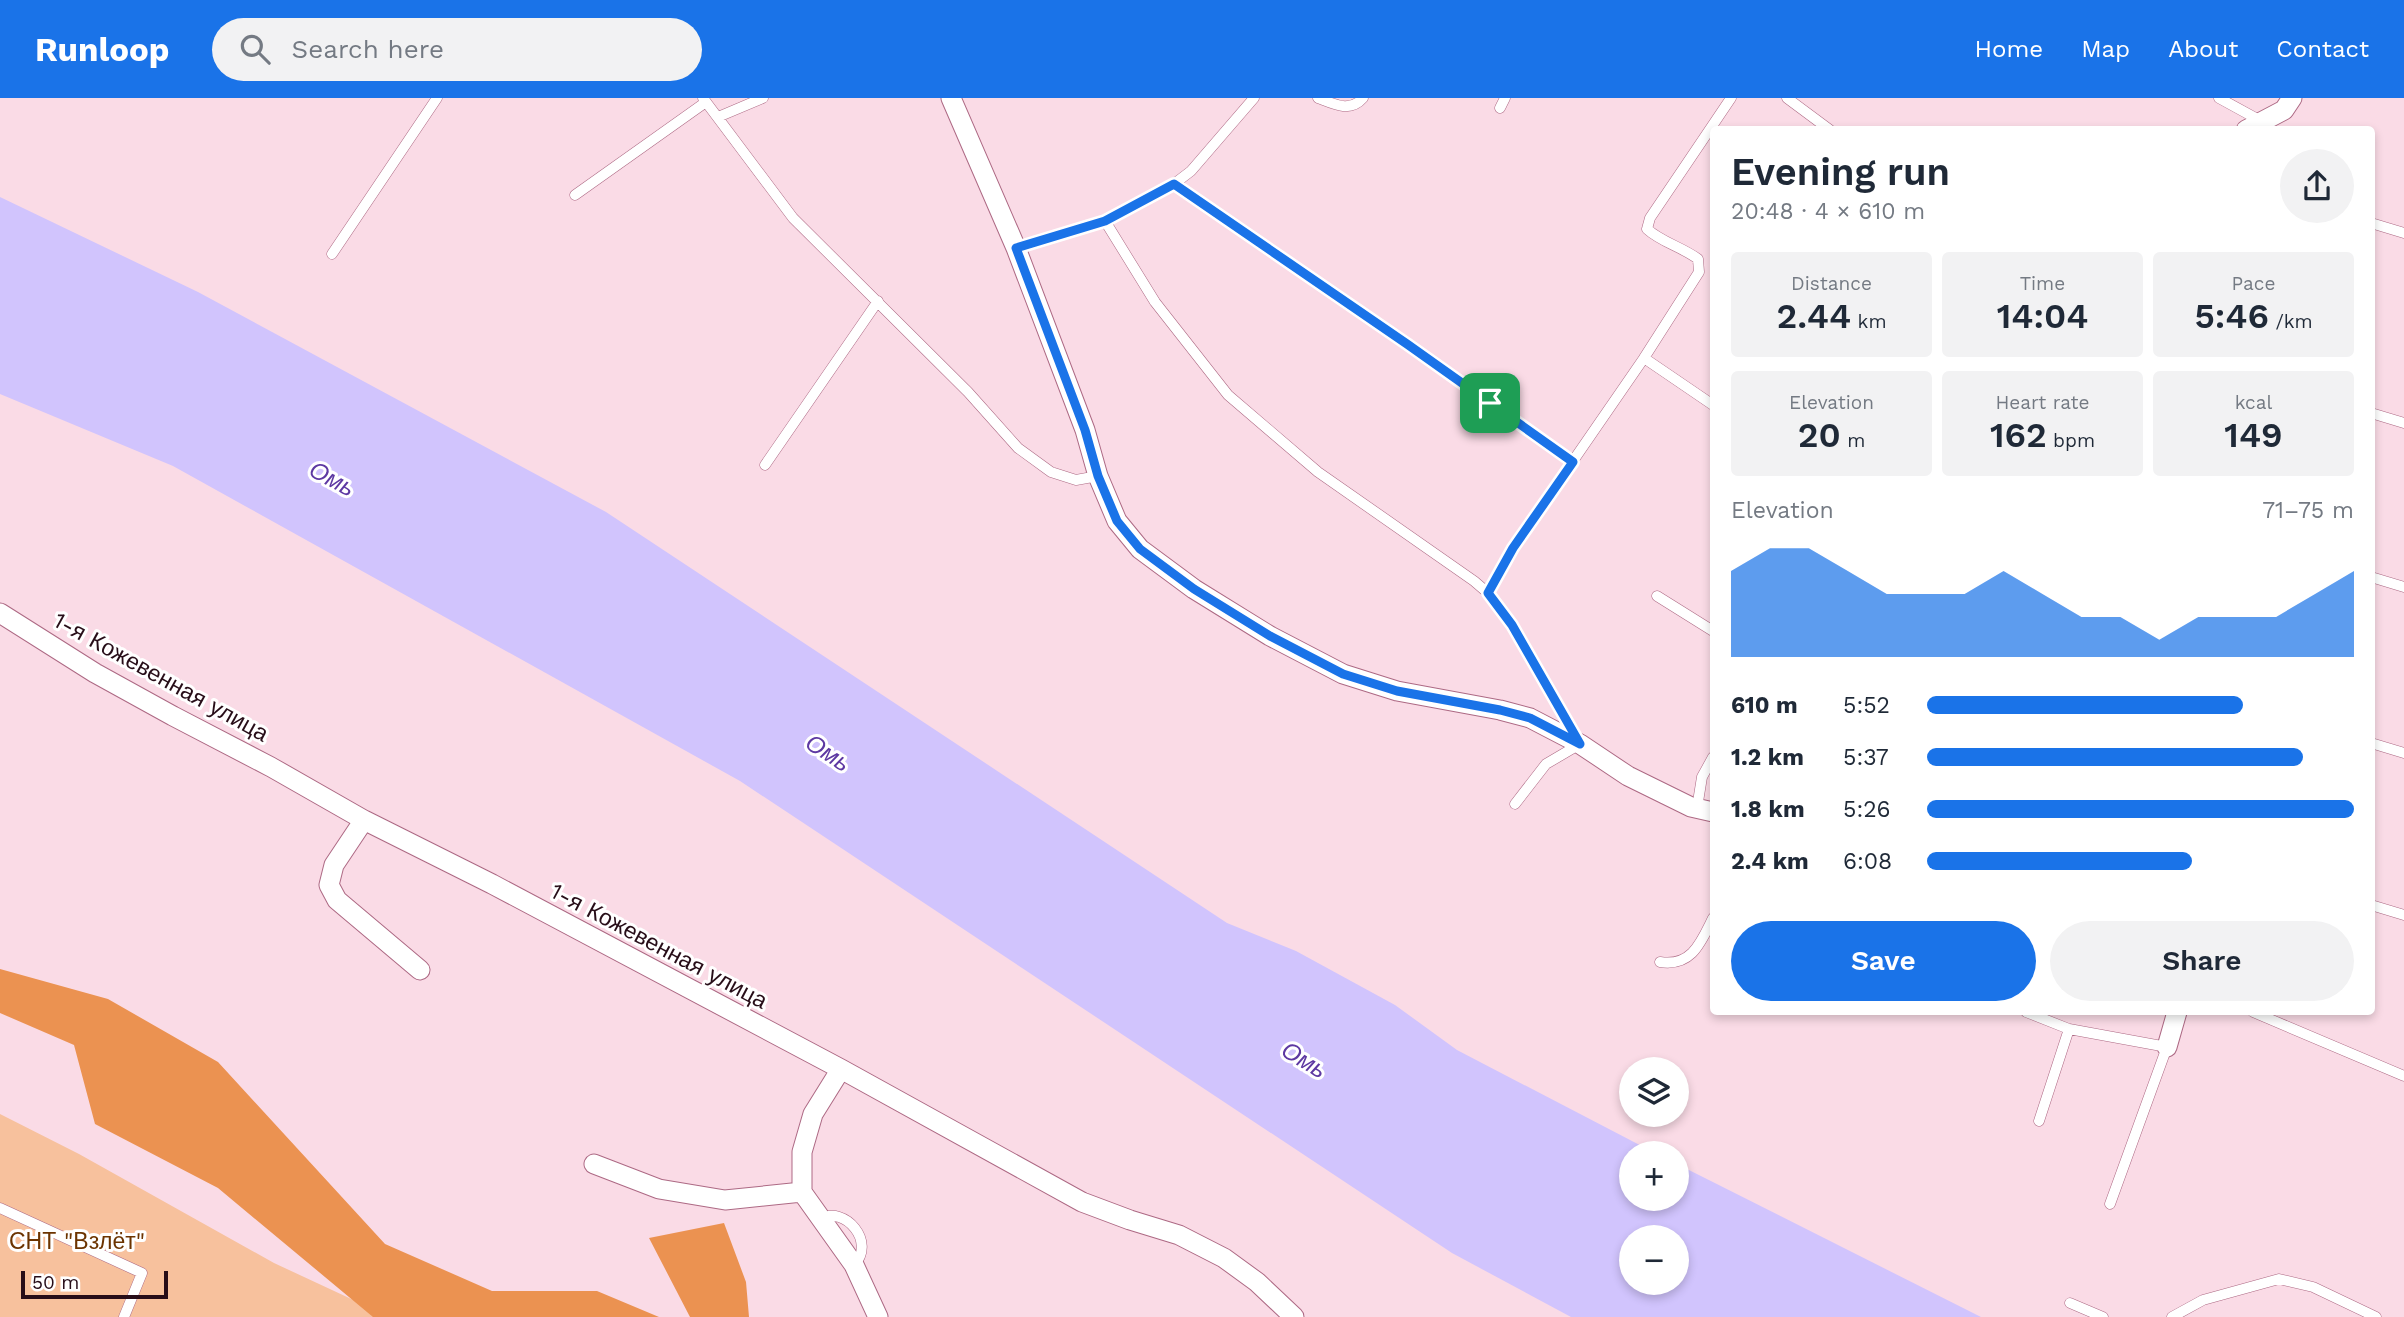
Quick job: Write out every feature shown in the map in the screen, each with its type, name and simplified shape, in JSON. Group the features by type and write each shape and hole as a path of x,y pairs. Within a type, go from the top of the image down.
{"street":[{"path":"951,98 1016,248 1085,430 1098,476 1117,521 1140,549 1194,589 1270,636 1343,674 1397,691 1530,718 1580,744 1628,776 1705,810"},
{"path":"2254,125 2286,113"},
{"name":"1-я Кожевенная улица","path":"0,613 95,673 364,820 492,884 841,1069 1082,1202 1179,1235 1224,1258 1257,1282 1294,1317"},
{"path":"364,820 334,865 329,885 337,900 420,970"},
{"path":"2167,1047 2177,1015"},
{"path":"841,1069 813,1114 802,1152 802,1192 854,1265 878,1317"},
{"path":"594,1164 659,1189 725,1200 802,1192"}],"lane":[{"path":"332,254 436,98"},
{"path":"718,117 763,98"},
{"path":"1016,248 1105,221 1174,184 1191,171 1254,98"},
{"path":"1318,98 1343,107 1359,103 1363,98"},
{"path":"1712,126 1731,98"},
{"path":"1787,98 1825,126"},
{"path":"2220,98 2254,125"},
{"path":"575,195 704,100 793,218 968,392 1018,448 1051,472 1076,480 1098,476"},
{"path":"1488,593 1513,548 1644,358 1699,271 1698,259 1685,249 1656,237 1647,229 1650,218 1710,129"},
{"path":"1174,184 1573,462"},
{"path":"1105,221 1155,302 1227,395 1318,472 1474,581 1488,593 1512,625 1580,744 1546,764 1515,804"},
{"path":"2375,224 2404,233"},
{"path":"765,466 878,301"},
{"path":"1644,358 1710,403"},
{"path":"2375,414 2404,423"},
{"path":"2375,579 2404,587"},
{"path":"1657,596 1710,629"},
{"path":"2375,744 2404,753"},
{"path":"1705,810 1702,777 1710,762"},
{"path":"2375,906 2404,915"},
{"path":"1660,962 1685,960 1696,952 1710,924"},
{"path":"2034,1015 2070,1029 2167,1047 2110,1204"},
{"path":"2260,1015 2404,1076"},
{"path":"2039,1121 2070,1029"},
{"path":"0,1209 142,1273 124,1317"},
{"path":"2172,1317 2203,1300 2279,1279 2313,1287 2376,1317"},
{"path":"2070,1303 2103,1317"}],"green space":[{"name":"СНТ \"Взлёт\"","path":"0,1114 79,1154 274,1263 390,1317 0,1317"}],"shaded area":[{"path":"0,969 108,999 218,1062 385,1244 492,1291 597,1291 659,1317 373,1317 218,1188 95,1124 74,1045 0,1013"},
{"path":"724,1223 746,1282 749,1317 690,1317 649,1238"}],"water":[{"name":"Омь","path":"0,197 198,292 606,512 1227,923 1296,951 1395,1005 1457,1050 1632,1141 1619,1141 1619,1211 1689,1211 1689,1170 1981,1317 1571,1317 1452,1253 740,781 173,466 0,394"}],"route":[{"path":"1174,184 1490,403 1573,462 1513,548 1488,593 1512,625 1580,744 1530,718 1397,691 1343,674 1270,636 1194,589 1140,549 1117,521 1098,476 1085,430 1016,248 1105,221 1174,184"}]}
